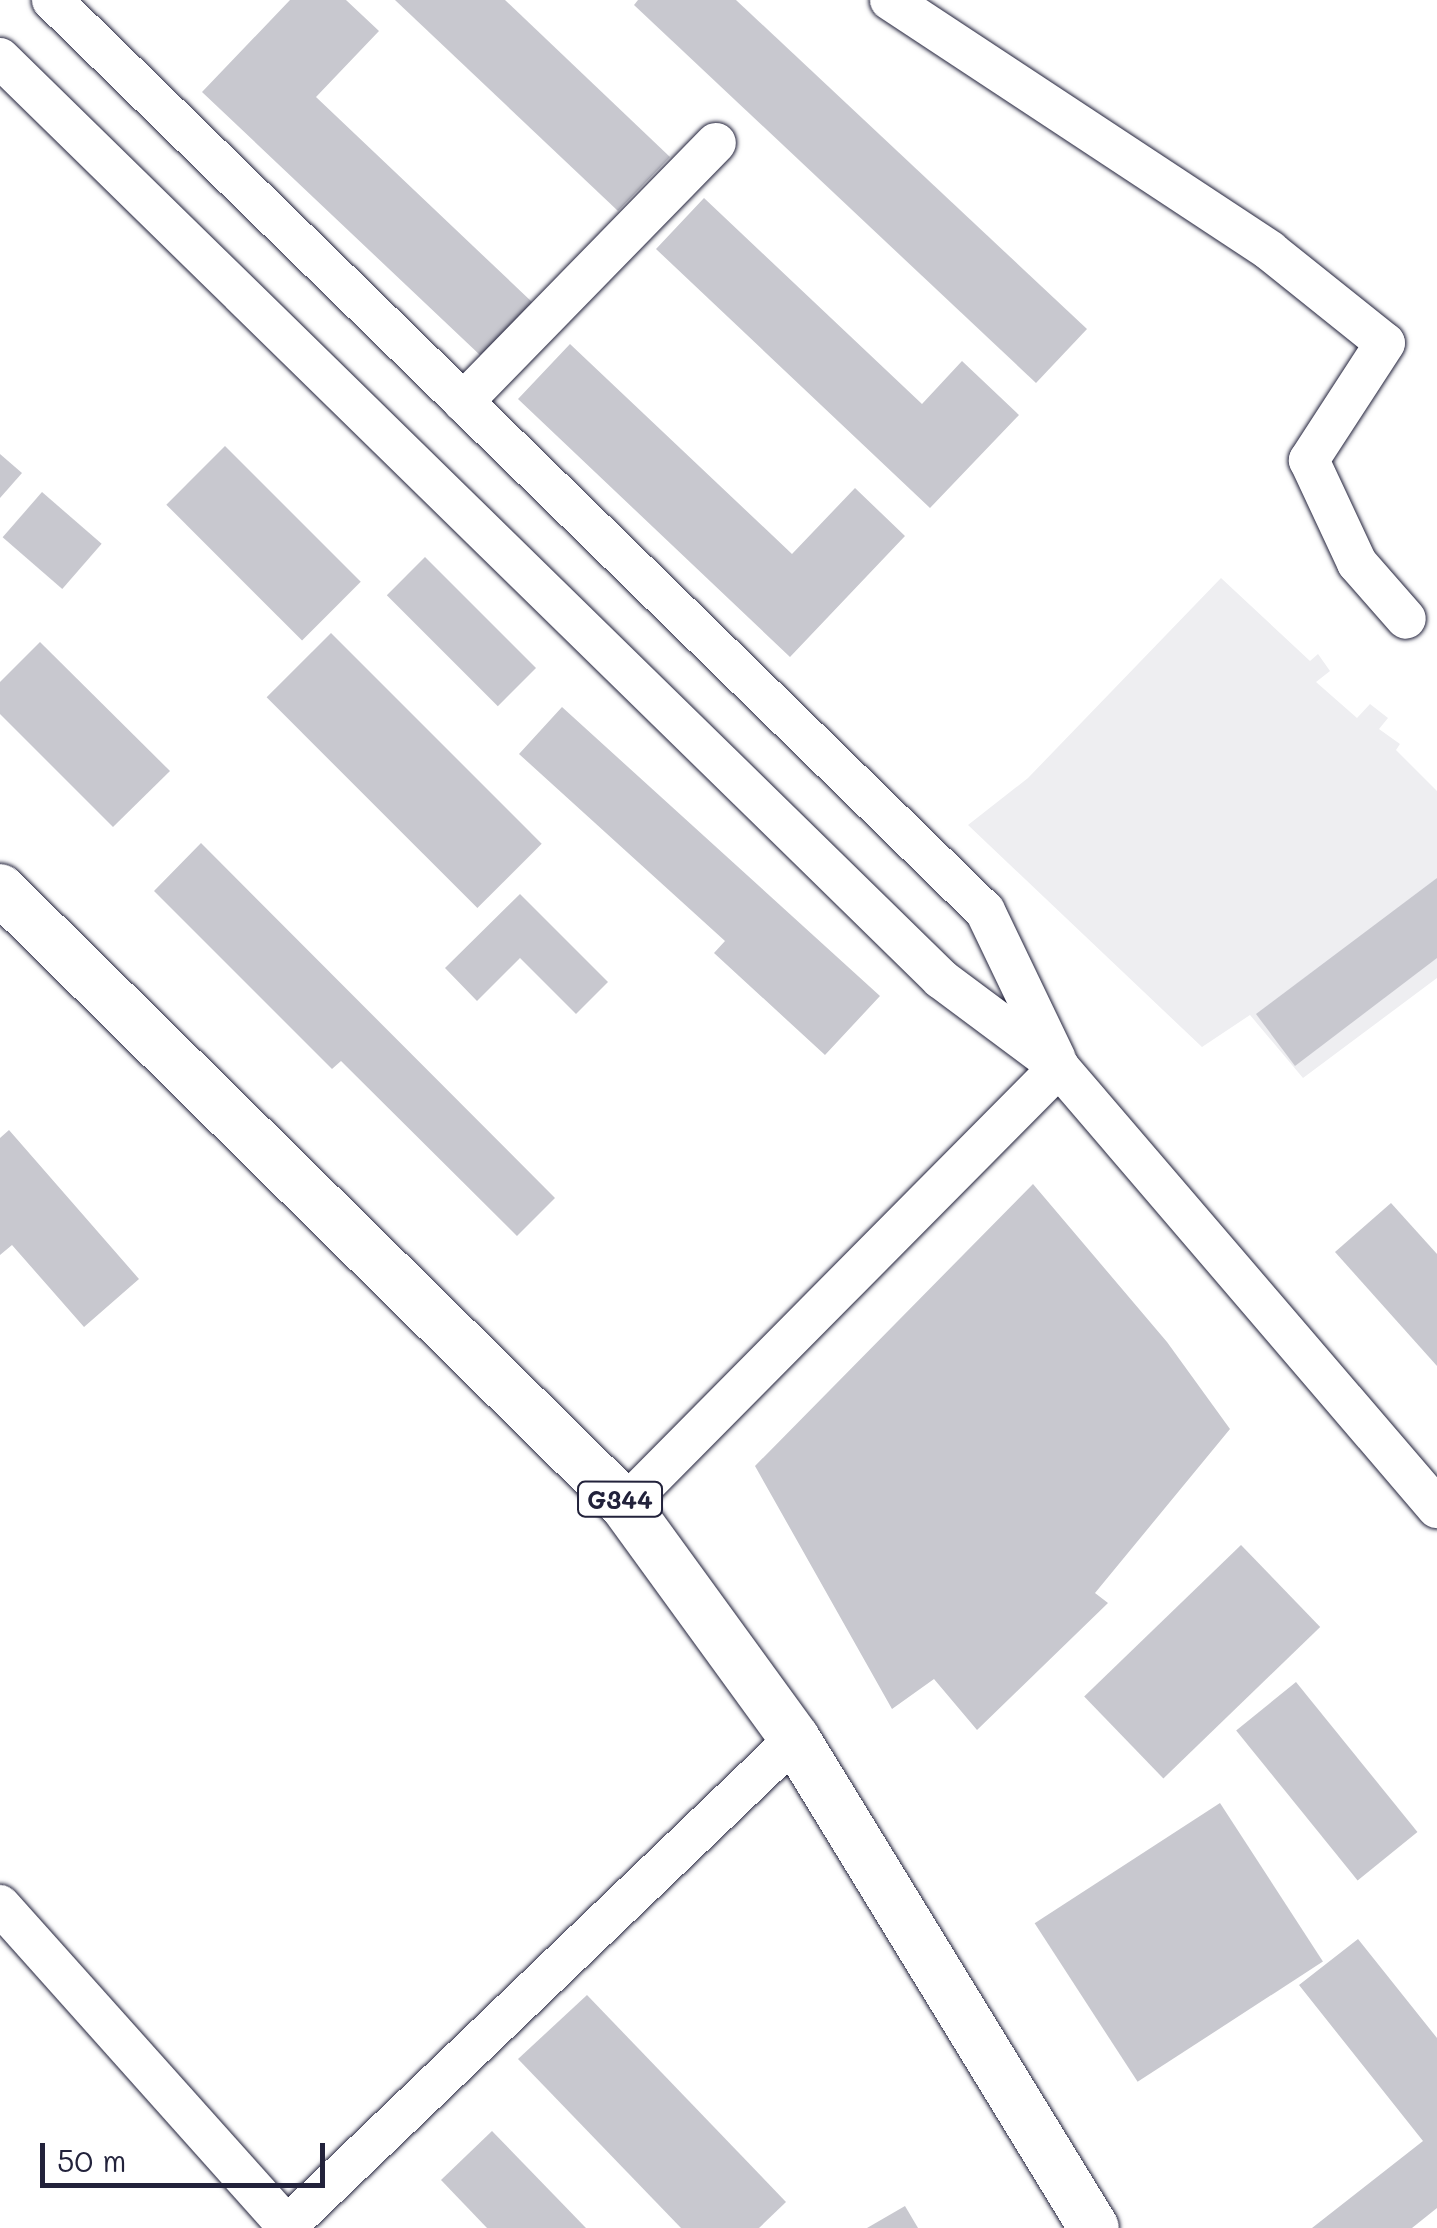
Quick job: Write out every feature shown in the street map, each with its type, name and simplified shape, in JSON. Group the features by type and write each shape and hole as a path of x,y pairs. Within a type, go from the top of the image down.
{"main road":[{"name":"G344","path":"0,889 625,1505 795,1739 1094,2228"}],"street":[{"path":"52,0 985,911 1060,1067"},
{"path":"890,0 1270,251 1385,343 1309,460 1357,563 1406,619"},
{"path":"0,58 941,979 1060,1067 1437,1508"},
{"path":"463,402 716,142"},
{"path":"625,1505 1060,1067"},
{"path":"0,1904 287,2227 795,1739"}],"shaded area":[{"path":"1221,578 1310,661 1318,654 1330,671 1316,682 1357,718 1370,704 1388,718 1379,729 1400,744 1396,750 1437,791 1437,978 1303,1078 1250,1015 1202,1047 968,825 1028,778"}],"building":[{"path":"290,0 346,0 379,31 316,97 532,302 481,356 202,92"},
{"path":"395,0 505,0 670,157 618,211"},
{"path":"638,0 736,0 1087,329 1036,383 634,5"},
{"path":"704,198 922,404 962,361 1019,415 930,508 656,249"},
{"path":"570,344 792,554 855,488 905,536 790,657 518,399"},
{"path":"225,446 361,582 302,640 166,505"},
{"path":"0,454 22,473 0,498"},
{"path":"42,492 102,544 62,589 3,537"},
{"path":"425,557 536,668 498,706 387,595"},
{"path":"331,633 542,844 477,908 267,697"},
{"path":"40,642 170,771 113,827 0,714 0,682"},
{"path":"562,707 880,996 825,1055 714,953 725,941 519,754"},
{"path":"201,843 555,1198 517,1236 341,1061 332,1069 154,891"},
{"path":"1437,878 1437,958 1295,1066 1256,1014"},
{"path":"520,894 608,982 576,1014 520,958 477,1001 445,968"},
{"path":"9,1130 139,1279 84,1327 12,1245 0,1255 0,1138"},
{"path":"1033,1184 1167,1342 1230,1429 1095,1593 1108,1603 977,1730 934,1679 892,1709 755,1466"},
{"path":"1391,1203 1437,1254 1437,1366 1335,1252"},
{"path":"1241,1545 1320,1627 1163,1778 1084,1696"},
{"path":"1296,1682 1417,1832 1358,1880 1236,1730"},
{"path":"1220,1803 1323,1962 1138,2082 1035,1923"},
{"path":"1358,1939 1437,2038 1437,2208 1412,2228 1312,2228 1423,2141 1299,1985"},
{"path":"587,1995 786,2202 759,2228 681,2228 518,2059"},
{"path":"492,2131 586,2228 487,2228 441,2180"},
{"path":"905,2206 918,2228 867,2228"}]}
